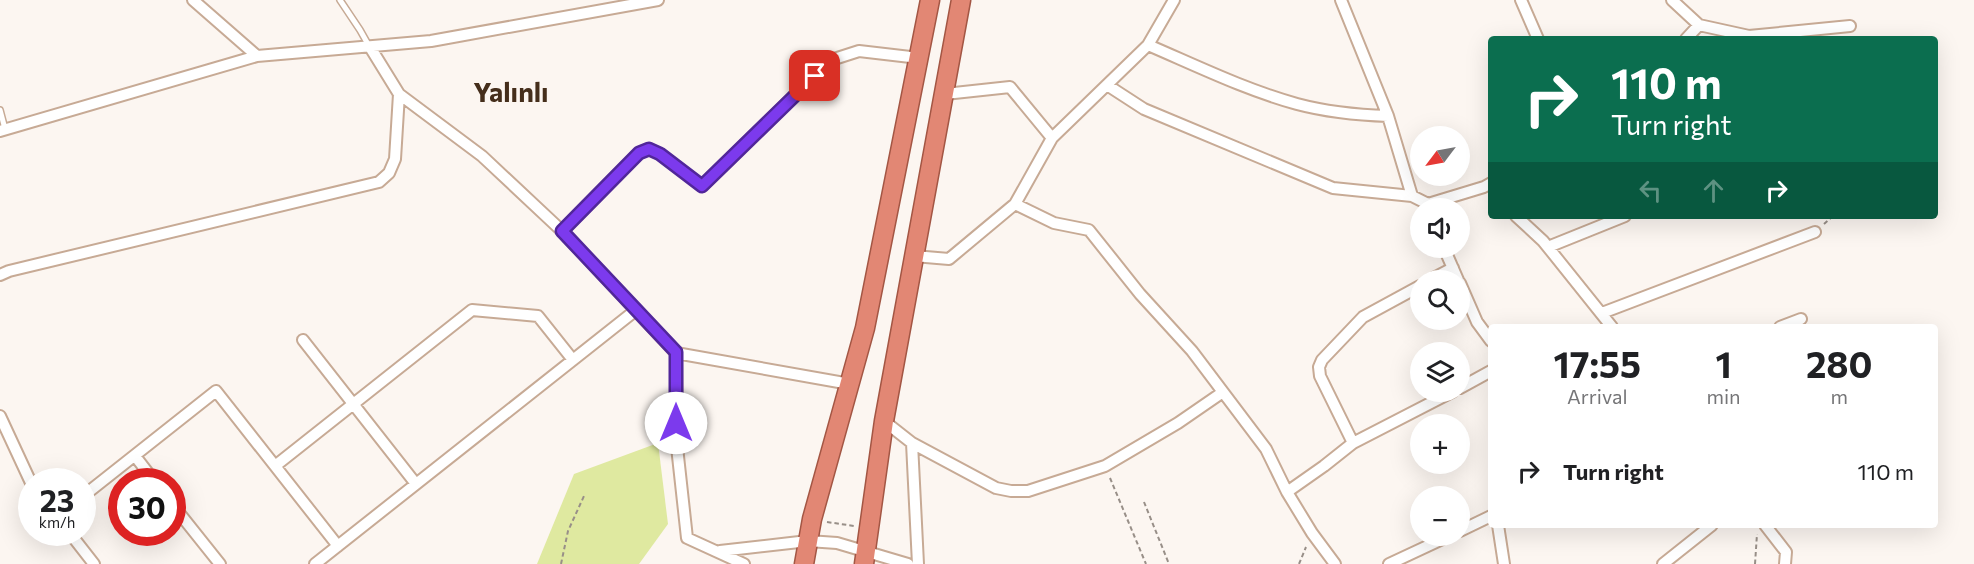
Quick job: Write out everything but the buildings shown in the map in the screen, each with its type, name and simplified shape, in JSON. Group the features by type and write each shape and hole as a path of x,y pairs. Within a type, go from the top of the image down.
{"highway":[{"path":"804,564 812,519 865,328 930,0"},
{"path":"866,558 884,421 962,0"}],"street":[{"path":"193,0 257,56"},
{"path":"3,130 257,56 431,41 658,0"},
{"path":"914,256 949,259 1015,204 1052,138 1148,45 1174,0"},
{"path":"1341,0 1388,116 1412,196"},
{"path":"1521,0 1537,36"},
{"path":"1672,0 1699,25 1749,36 1850,26"},
{"path":"1689,36 1699,25"},
{"path":"1148,45 1242,86 1289,102 1327,111 1388,116"},
{"path":"370,47 399,94 482,156 562,231 676,352 850,384"},
{"path":"562,231 639,153 649,149 660,154 702,186 831,60 859,51 919,58"},
{"path":"1107,85 1144,109 1333,188 1415,198"},
{"path":"945,94 1010,87 1052,138"},
{"path":"0,275 379,182 389,173 395,159 399,94"},
{"path":"1456,198 1488,188"},
{"path":"1015,204 1054,223 1089,230 1140,294 1192,351 1266,449 1287,492 1312,533 1335,564"},
{"path":"1519,219 1548,247 1610,324"},
{"path":"1548,247 1618,219"},
{"path":"1602,313 1815,232"},
{"path":"1448,258 1453,268 1449,270"},
{"path":"1353,443 1320,376 1320,364 1363,317 1410,291"},
{"path":"1470,306 1477,322 1488,337"},
{"path":"275,466 472,310 538,316 573,360"},
{"path":"315,564 636,310"},
{"path":"1787,324 1801,319"},
{"path":"303,340 416,484"},
{"path":"676,352 676,447 687,538 744,564"},
{"path":"1470,383 1488,373"},
{"path":"96,486 216,392 338,546"},
{"path":"884,421 912,443 996,488 1028,491 1104,466 1178,423 1223,392"},
{"path":"1287,492 1353,443 1433,402"},
{"path":"0,416 24,468"},
{"path":"912,443 918,564"},
{"path":"135,456 144,468"},
{"path":"1470,526 1488,517"},
{"path":"186,522 220,564"},
{"path":"1498,528 1504,564"},
{"path":"1671,562 1709,528"},
{"path":"1767,528 1786,552 1785,564"},
{"path":"719,551 808,541 837,543 866,558 908,564"},
{"path":"80,546 94,564"},
{"path":"1389,564 1428,546"}],"lane":[{"path":"340,0 370,47"},
{"path":"0,110 3,130"}],"path":[{"path":"1104,466 1146,564"},
{"path":"561,564 568,531 584,496"},
{"path":"1144,502 1169,564"},
{"path":"812,519 870,530"},
{"path":"1755,564 1757,528"},
{"path":"1299,564 1312,533"}],"green space":[{"path":"658,443 668,524 639,564 537,564 574,474"}],"district":[{"name":"Yalınlı","path":"511,91"}],"route":[{"path":"676,423 676,352 562,231 639,153 649,149 660,154 702,186 815,76"}]}
